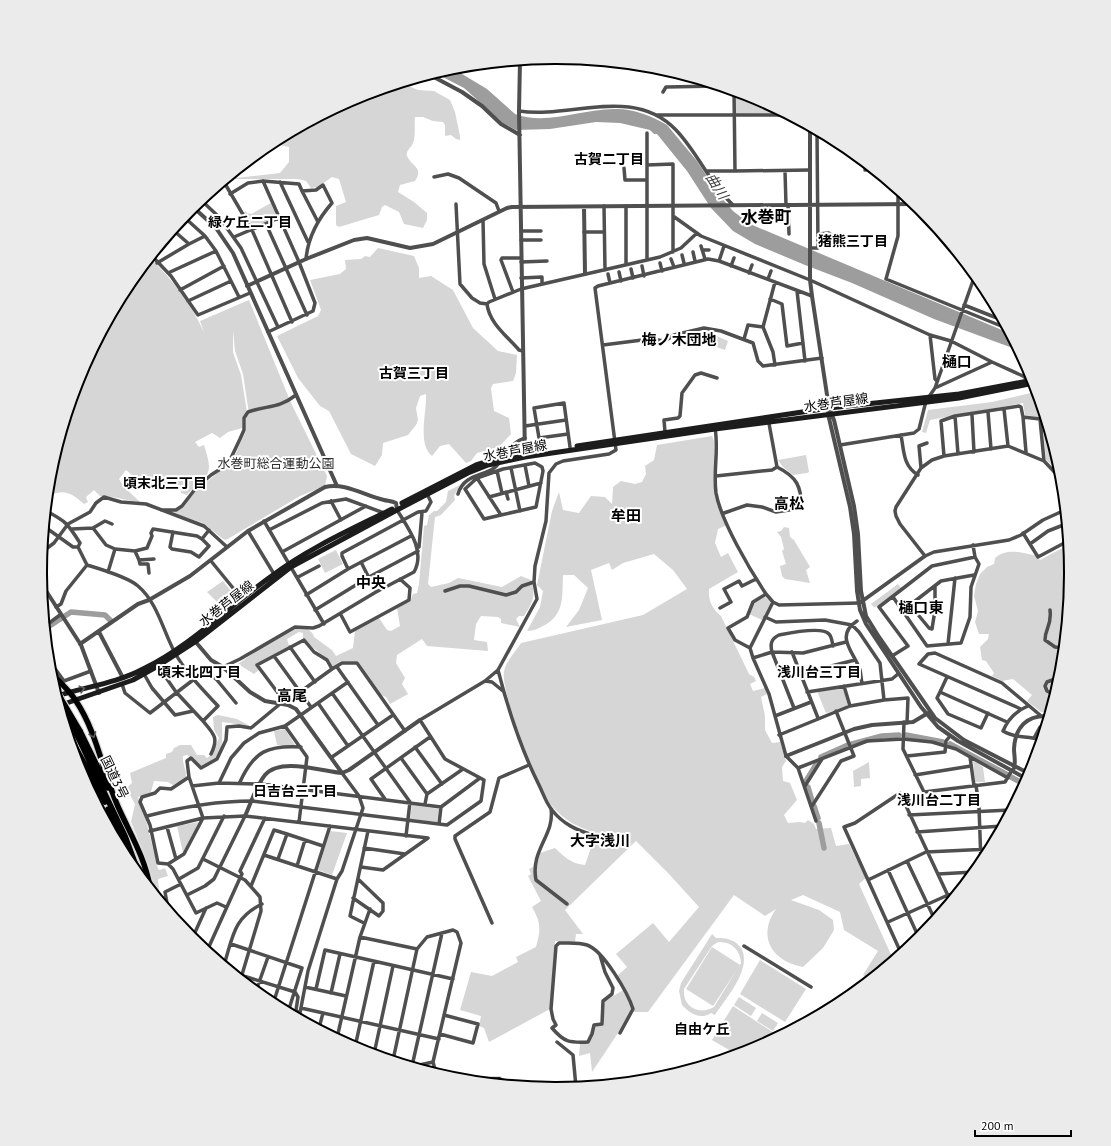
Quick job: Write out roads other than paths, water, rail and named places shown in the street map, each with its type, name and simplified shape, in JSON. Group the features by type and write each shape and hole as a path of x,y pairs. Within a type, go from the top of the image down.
{"highway":[{"path":"59,682 76,700 92,732 120,810 137,843 148,878"},
{"name":"国道3号","path":"65,707 120,810 142,869"},
{"name":"国道3号","path":"67,716 78,732 125,836 129,849"},
{"path":"84,763 105,802 119,833"}],"main road":[{"name":"水巻芦屋線","path":"194,640 274,574 398,508 466,469 487,460 505,456 525,455 715,427 927,399 1027,383"},
{"name":"水巻芦屋線","path":"64,705 122,684 158,666 316,548 477,468 525,455 570,447 615,442 665,432 715,427"},
{"name":"水巻芦屋線","path":"62,695 123,678 176,653"}],"street":[{"path":"520,66 519,133 521,289 525,455"},
{"path":"437,79 462,92 482,106 501,124 519,133"},
{"path":"663,92 666,87 702,86"},
{"path":"734,97 734,171"},
{"path":"519,111 539,113 583,107 618,106 638,109 654,115 667,122 691,147 706,172 731,205"},
{"path":"654,115 776,115"},
{"path":"810,133 810,280 830,412 853,522 861,602 866,624 898,674 928,712 950,736 1023,772"},
{"path":"647,134 647,260"},
{"path":"810,249 818,248 817,137"},
{"path":"647,164 673,164 673,252"},
{"path":"624,168 625,180 647,180"},
{"path":"785,170 789,234"},
{"path":"706,172 810,170"},
{"path":"434,177 448,174 459,178 496,203 499,212"},
{"path":"263,181 299,262 315,304 314,311 268,332"},
{"path":"230,194 248,183 263,181 299,184 318,222"},
{"path":"280,182 308,242"},
{"path":"302,191 316,190 323,185 332,203 318,222 308,242 306,259"},
{"path":"226,186 252,230 292,322"},
{"path":"898,197 898,236 886,279 999,325"},
{"path":"456,204 459,231 460,284 472,298 480,303 487,304 495,299 521,289 647,260 673,252 687,243 697,233"},
{"path":"247,286 285,268 354,240 367,238 410,248 418,248 433,244 507,208 905,204"},
{"path":"205,205 219,217 234,237 258,281 278,327"},
{"path":"604,206 605,270"},
{"path":"626,206 626,265"},
{"path":"584,207 585,274"},
{"path":"198,211 216,228 228,244 337,486"},
{"path":"673,216 697,233 724,246 810,280 930,335 951,341 1024,376"},
{"path":"234,237 279,218"},
{"path":"483,220 484,264 495,299"},
{"path":"189,221 205,236 216,251 239,297"},
{"path":"266,224 306,315"},
{"path":"521,231 541,232"},
{"path":"584,232 604,232"},
{"path":"818,234 829,233 835,240"},
{"path":"177,234 189,244"},
{"path":"157,263 205,236"},
{"path":"521,240 541,240"},
{"path":"719,262 724,246"},
{"path":"704,259 702,248 709,250"},
{"path":"168,273 216,251"},
{"path":"693,252 695,261"},
{"path":"682,255 684,264"},
{"path":"513,292 501,260 502,258 547,261"},
{"path":"731,266 734,258"},
{"path":"671,259 674,268"},
{"path":"187,895 210,882 220,868 266,774 276,767 282,766 342,773 349,770 420,720 485,681 498,670 537,599 534,582 535,566 546,521 549,472 556,464 562,462 614,453 616,450 595,288 598,286 662,272 704,259 731,266 812,296"},
{"path":"155,260 168,273 198,315 250,293"},
{"path":"660,263 662,272"},
{"path":"750,273 752,265"},
{"path":"180,290 224,266"},
{"path":"642,266 644,276"},
{"path":"631,269 633,278"},
{"path":"768,279 771,271"},
{"path":"619,272 621,281"},
{"path":"608,274 610,284"},
{"path":"521,278 542,277 542,284"},
{"path":"188,301 231,281"},
{"path":"775,282 763,327 773,352 775,365"},
{"path":"840,445 914,433 919,429 927,399 935,388 972,282"},
{"path":"797,291 805,361"},
{"path":"770,299 782,304 787,346 803,343"},
{"path":"487,304 488,313 491,319 520,350 523,350"},
{"path":"964,304 995,317"},
{"path":"744,339 748,325 763,327"},
{"path":"603,346 653,338 665,341 674,335 704,328 721,331 753,343 758,361 763,366 822,358"},
{"path":"930,335 935,379 937,381"},
{"path":"935,388 992,362"},
{"path":"665,432 664,420 678,418 680,416 682,393 695,375 701,373 717,378"},
{"path":"160,510 176,510 182,506 196,488 211,475 225,466 240,440 244,430 244,418 248,412 285,403 296,395"},
{"path":"568,434 539,438 534,408 564,403 570,447"},
{"path":"944,456 941,421 955,416 972,415 1019,406 1021,407 1023,417 1026,452"},
{"path":"1004,409 1008,446"},
{"path":"830,412 840,445 856,521 861,602 866,616 928,712 953,733 1014,768 1022,774"},
{"path":"988,412 990,449"},
{"path":"972,415 974,452"},
{"path":"955,416 958,454"},
{"path":"1023,417 1040,419"},
{"path":"1040,419 1044,461"},
{"path":"525,426 566,420"},
{"path":"724,513 747,506 762,507 776,512 802,508 799,486 792,476 777,467 768,420"},
{"path":"715,427 717,442 716,492 730,530 756,579 773,602 780,605 861,602 925,556 934,552 1009,540 1043,520 1060,512"},
{"path":"901,435 905,462 911,470 918,475"},
{"path":"458,494 463,483 496,468 505,456 505,452 519,440 525,438"},
{"path":"922,468 919,446 927,443"},
{"path":"925,556 917,548 896,516 896,507 922,468 932,460 944,456 1008,446 1026,452 1044,461 1053,471"},
{"path":"535,463 542,467 543,471 536,507 484,519 465,489 476,477 497,471 535,463"},
{"path":"525,465 529,486"},
{"path":"716,476 772,470 777,467"},
{"path":"511,468 520,511"},
{"path":"497,471 504,493 508,499"},
{"path":"476,477 501,515"},
{"path":"490,497 541,483"},
{"path":"80,644 138,604 149,600 190,576 248,531 317,490 325,487 337,486 385,501 393,502 398,508 418,550"},
{"path":"348,569 342,553 418,512 422,513 426,511 431,502 427,494"},
{"path":"48,548 54,543 68,524 90,512 96,503 104,497 121,502 146,504 204,526 227,547"},
{"path":"269,530 322,503 346,499 384,513"},
{"path":"331,502 341,520"},
{"path":"282,552 366,506"},
{"path":"50,513 61,517 72,529 80,543 78,547 87,565 108,572 138,586 149,600 176,653 193,680 218,706 203,722"},
{"path":"217,680 223,667 240,659 295,627 313,628 324,624 341,615 376,592 414,572 417,567 422,513"},
{"path":"72,529 93,528 105,521 112,524"},
{"path":"264,521 324,624"},
{"path":"1030,544 1048,532 1062,526"},
{"path":"93,528 106,545 115,549 135,551 147,548 153,529 173,532 196,536 210,546 199,557 191,552 172,549 173,532"},
{"path":"49,530 73,547 78,547"},
{"path":"202,539 209,530"},
{"path":"248,531 274,574"},
{"path":"1023,533 1038,557 1063,543"},
{"path":"306,595 348,569 411,536"},
{"path":"893,597 927,646 961,643 964,640 970,617 971,587 979,564 975,558 973,545"},
{"path":"108,572 115,549"},
{"path":"315,610 369,577 418,550"},
{"path":"135,551 140,564 148,564 149,573"},
{"path":"892,656 908,646 879,607 932,566 975,558"},
{"path":"138,560 154,559"},
{"path":"211,561 242,599"},
{"path":"361,562 376,592"},
{"path":"56,607 61,604 66,591 87,565"},
{"path":"298,577 319,566"},
{"path":"932,629 929,628 910,605 942,581 974,575"},
{"path":"948,644 955,578"},
{"path":"341,615 350,632 409,600 410,588 400,579"},
{"path":"720,608 731,602 724,589 739,581 742,586 756,579"},
{"path":"445,591 460,586 469,586 506,595 516,592 522,586 534,582"},
{"path":"931,635 935,610 935,586"},
{"path":"48,594 80,644 98,693"},
{"path":"766,594 753,602 747,617 728,628 736,640 750,648 753,658 770,694 779,734 786,756 798,768 816,821"},
{"path":"750,648 773,602"},
{"path":"1050,610 1051,621 1045,634 1045,640 1055,647 1058,647"},
{"path":"50,623 60,615"},
{"path":"766,617 776,622 825,620 852,624 880,663 884,700"},
{"path":"858,621 852,624 846,634 846,642 860,670 862,683"},
{"path":"794,708 770,645 774,638 779,634 818,630 826,632 830,635 833,646"},
{"path":"99,632 123,678"},
{"path":"194,640 211,660 223,667 250,692 266,700 296,709 302,714 363,802 362,814 357,830 342,871 337,878 308,971 300,1012"},
{"path":"168,864 186,851 202,818 189,777 187,765 189,759 193,759 201,768 217,759 226,740 227,727 239,726 251,728 280,704 281,697 257,665 290,646 304,640 314,652 327,660 332,669"},
{"path":"753,658 772,652 803,653 846,642"},
{"path":"290,646 315,682"},
{"path":"792,652 818,718"},
{"path":"1021,709 919,664 928,654 935,653 1002,682 1040,716"},
{"path":"274,656 311,707"},
{"path":"800,674 855,660"},
{"path":"300,692 332,669 345,662 357,663 405,731"},
{"path":"158,666 176,692 214,733 216,744 210,754"},
{"path":"201,667 217,680 236,703"},
{"path":"337,667 378,725"},
{"path":"498,670 529,765 550,808 552,818 534,868 536,880 567,904"},
{"path":"57,671 64,681 91,671"},
{"path":"144,674 164,703 176,716 193,711"},
{"path":"807,692 892,679 898,674"},
{"path":"947,677 937,698 948,714 981,728 988,713"},
{"path":"122,684 125,693 150,713 193,680"},
{"path":"1050,692 1047,691 1045,686 1047,682 1052,680"},
{"path":"485,681 492,682 504,691"},
{"path":"219,783 231,758 244,743 259,733 285,726 348,682"},
{"path":"844,686 850,706"},
{"path":"940,692 1007,722"},
{"path":"332,693 410,802 406,836"},
{"path":"779,734 850,706 884,700 908,698 903,749 924,792 1005,782 1014,768 1015,737 1026,720 1043,716"},
{"path":"775,716 811,702"},
{"path":"318,703 348,746"},
{"path":"1028,706 1021,709 1007,722 1003,731 1015,737 1034,738 1040,727"},
{"path":"812,806 841,761 854,756 836,711"},
{"path":"786,756 844,733 872,725 913,722 928,712"},
{"path":"332,758 393,715"},
{"path":"147,816 198,804 226,801 252,801 447,825 481,801 484,780 445,759 420,720"},
{"path":"285,726 307,757 299,822"},
{"path":"907,756 946,752 946,747 950,736"},
{"path":"385,799 371,779 430,737"},
{"path":"798,768 867,741 903,739 932,742 956,749 1008,778"},
{"path":"240,782 251,761 265,750 278,746 301,748"},
{"path":"415,747 442,784"},
{"path":"970,757 978,800"},
{"path":"400,758 427,794"},
{"path":"805,786 822,759"},
{"path":"492,923 455,836 490,812 499,778 529,765"},
{"path":"915,774 971,766"},
{"path":"425,804 427,794 463,769"},
{"path":"189,777 171,789 160,788 154,793 142,797 140,802 147,816 158,862 168,864 174,869 196,913 217,903 226,907"},
{"path":"192,786 240,782 441,806 480,778"},
{"path":"888,922 927,903 948,895 926,852 900,793 855,823 844,827 899,948"},
{"path":"105,802 108,815"},
{"path":"439,824 441,806"},
{"path":"868,880 926,852 980,850 979,807"},
{"path":"550,808 576,830 593,835"},
{"path":"909,815 1005,810"},
{"path":"179,879 198,868 224,816"},
{"path":"150,831 202,818 245,816 428,838 383,870 361,867"},
{"path":"209,945 242,874 240,871 265,818"},
{"path":"275,997 330,826"},
{"path":"167,827 176,859"},
{"path":"917,832 996,827"},
{"path":"251,886 274,830 323,846"},
{"path":"364,923 350,916 368,831"},
{"path":"278,860 287,834"},
{"path":"297,866 305,840"},
{"path":"364,848 405,854"},
{"path":"264,855 337,878"},
{"path":"203,859 240,878 251,886 258,894 262,904 242,973"},
{"path":"907,861 932,914"},
{"path":"888,870 916,932"},
{"path":"938,874 966,872"},
{"path":"353,898 379,916 383,911 384,903 358,879"},
{"path":"167,900 165,892 181,884"},
{"path":"226,960 236,928 244,915 262,904"},
{"path":"195,932 206,908"},
{"path":"337,1032 360,937 370,909"},
{"path":"394,1056 417,950 427,937 453,930 456,932 462,943 433,1062 434,1067"},
{"path":"415,1061 419,1034 442,933"},
{"path":"360,937 417,950"},
{"path":"600,955 605,972 613,988 612,994 603,1001 602,1024 594,1025 588,1042 573,1042 564,1040 552,1028 556,1025 553,1019 552,1009 556,946 559,943 587,945 600,955 629,997 633,1009 620,1033"},
{"path":"231,944 302,968 290,1006"},
{"path":"744,946 811,987"},
{"path":"316,990 325,950 453,979"},
{"path":"331,993 340,954"},
{"path":"258,985 268,957"},
{"path":"356,1041 374,961"},
{"path":"375,1048 393,966"},
{"path":"249,978 260,980 295,992 298,997 296,1010"},
{"path":"305,987 346,996"},
{"path":"301,1008 439,1039"},
{"path":"320,1023 322,1013"},
{"path":"440,1034 473,1043 478,1024 444,1015"},
{"path":"557,1042 573,1055 575,1081"},
{"path":"424,1064 433,1062"}],"waterway":[{"path":"50,626 71,612 105,615 111,621"},
{"path":"852,744 882,736 899,735"},
{"path":"906,735 943,742"},
{"path":"950,744 1006,774"},
{"path":"821,757 848,745"},
{"path":"806,781 817,763"},
{"path":"1011,777 1019,781"},
{"path":"808,787 812,801"},
{"path":"814,806 818,818"},
{"path":"819,823 824,848"}],"district":[{"name":"古賀二丁目","path":"609,159"},
{"name":"水巻町","path":"766,217"},
{"name":"緑ケ丘二丁目","path":"250,222"},
{"name":"猪熊三丁目","path":"853,241"},
{"name":"梅ノ木団地","path":"679,340"},
{"name":"樋口","path":"957,362"},
{"name":"古賀三丁目","path":"414,373"},
{"name":"頃末北三丁目","path":"165,483"},
{"name":"高松","path":"789,504"},
{"name":"牟田","path":"626,516"},
{"name":"中央","path":"371,583"},
{"name":"樋口東","path":"921,608"},
{"name":"頃末北四丁目","path":"199,672"},
{"name":"浅川台三丁目","path":"819,672"},
{"name":"高尾","path":"292,696"},
{"name":"日吉台三丁目","path":"295,791"},
{"name":"浅川台二丁目","path":"939,800"},
{"name":"大字浅川","path":"600,841"},
{"name":"自由ケ丘","path":"702,1029"}],"water label":[{"name":"曲川","path":"717,186"}],"park label":[{"name":"水巻町総合運動公園","path":"276,463"}]}
